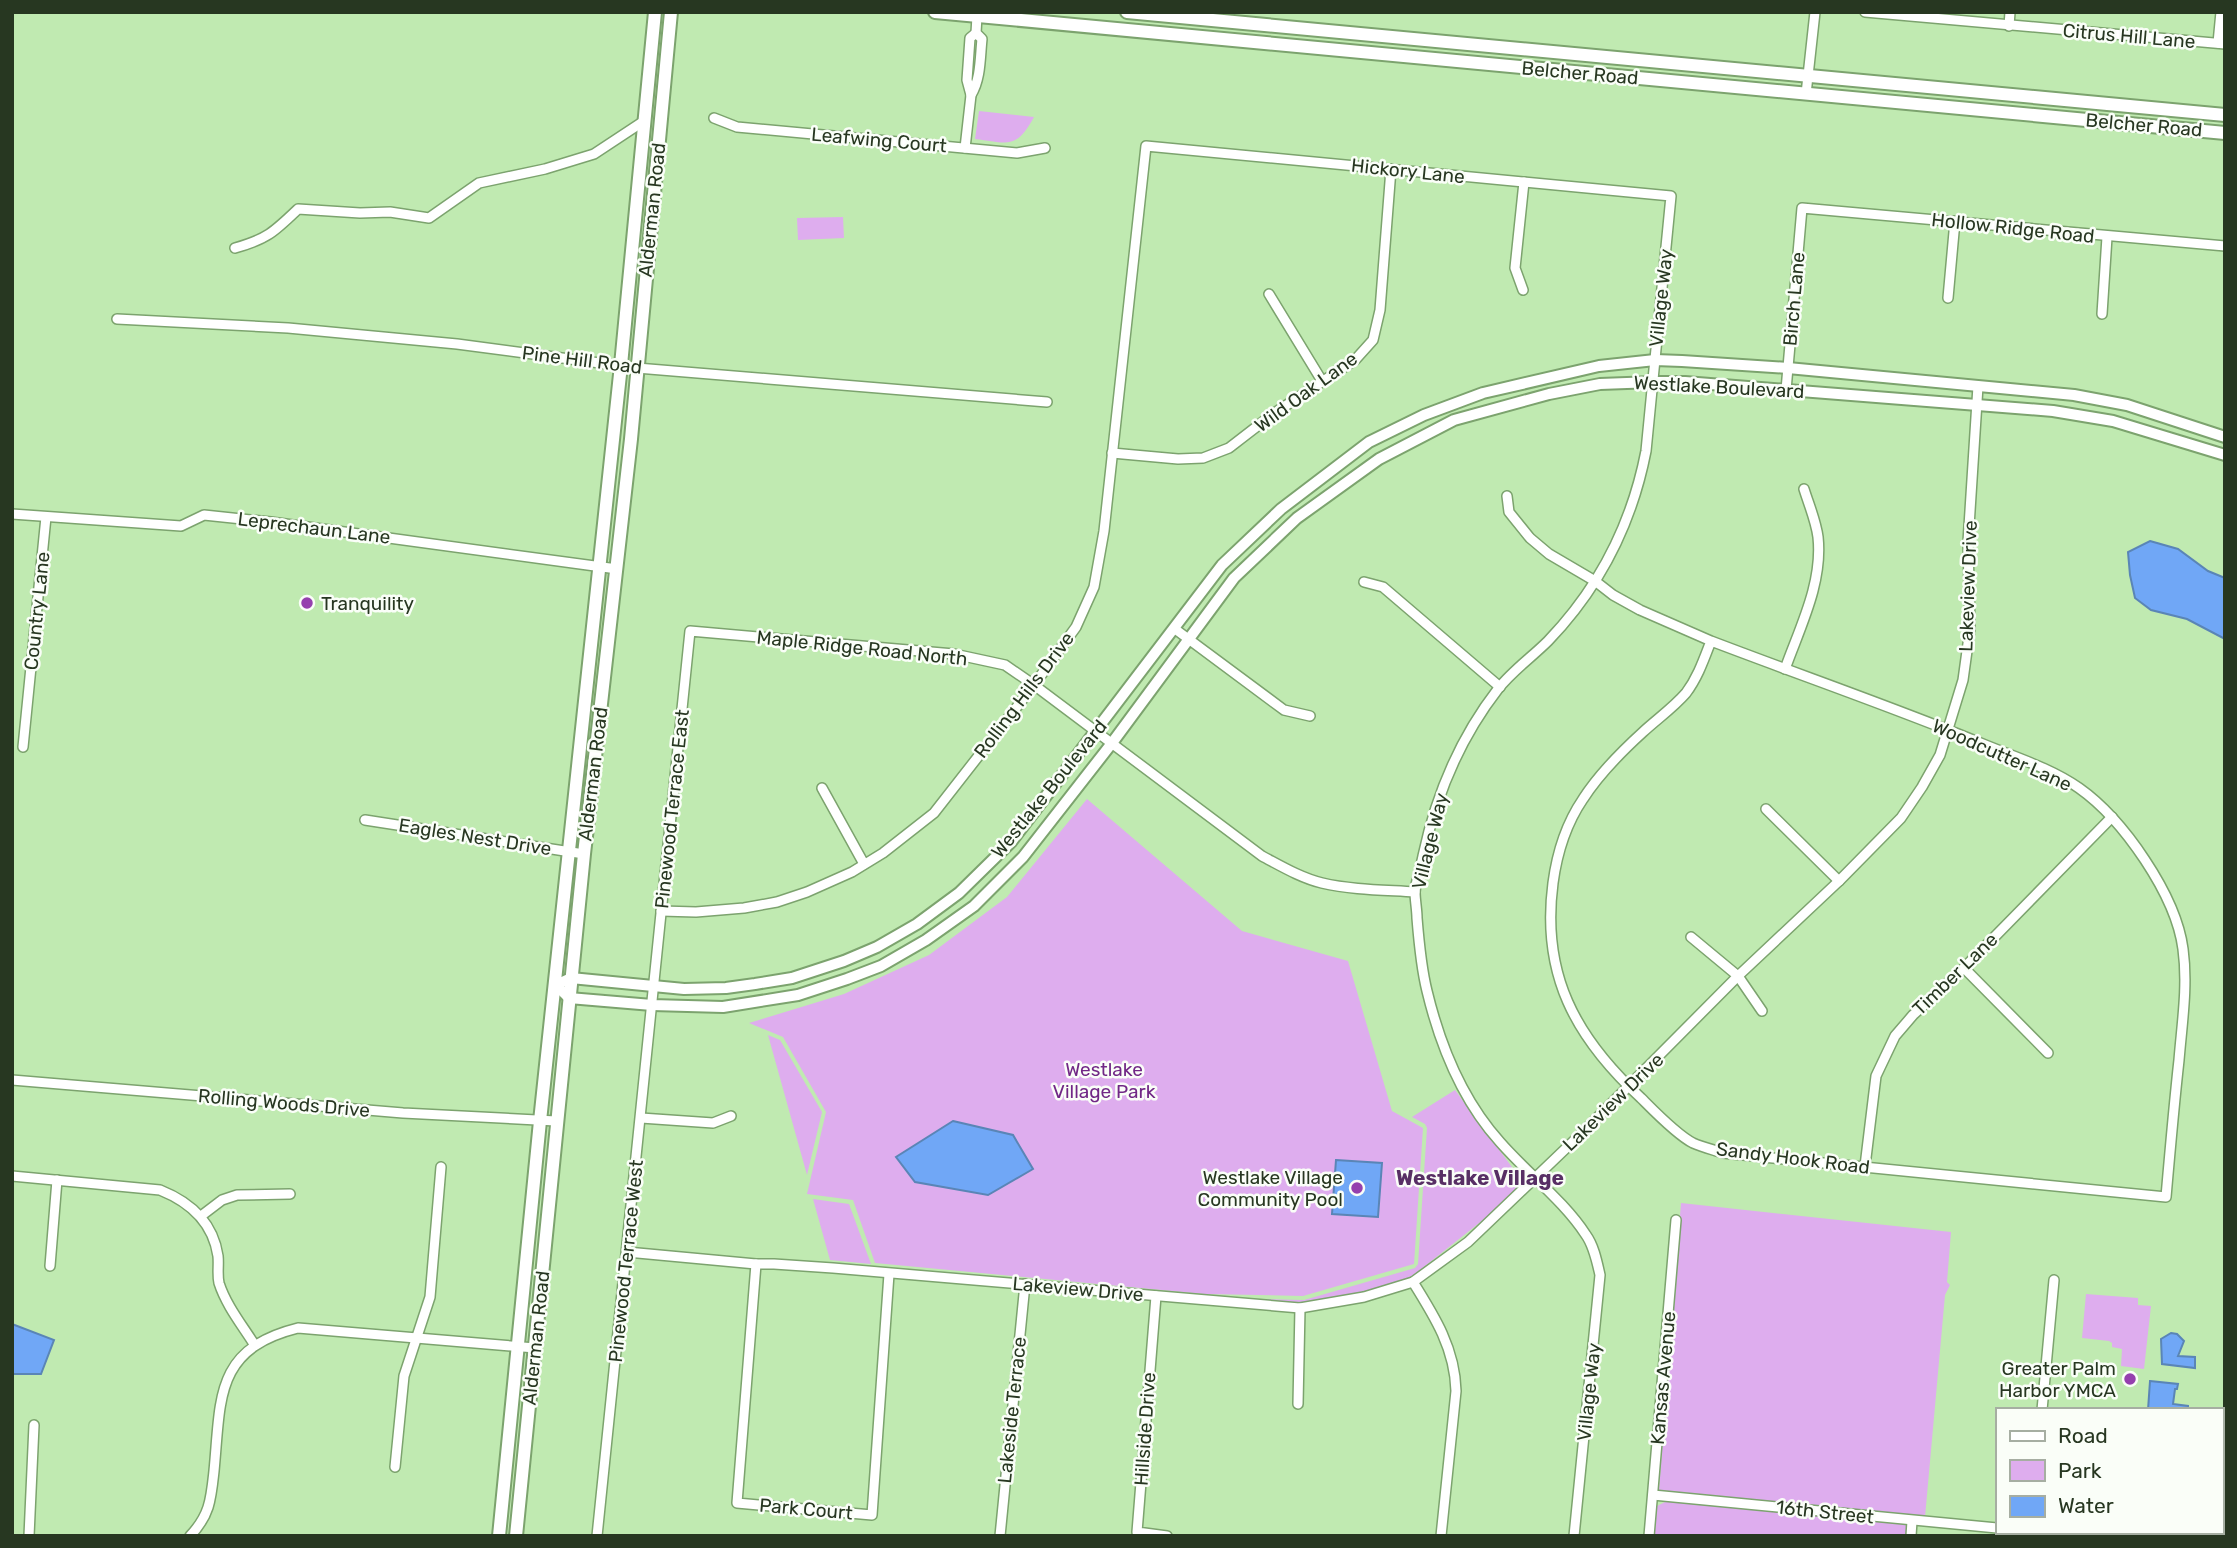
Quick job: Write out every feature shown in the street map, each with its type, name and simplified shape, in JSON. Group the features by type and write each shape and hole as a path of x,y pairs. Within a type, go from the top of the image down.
{"main road":[{"name":"Alderman Road","path":"499,1536 540,1121 621,365 654,12"},
{"name":"Alderman Road","path":"516,1536 556,1121 617,569 671,12"},
{"name":"Belcher Road","path":"935,12 2225,133"},
{"name":"Belcher Road","path":"1127,12 2225,115"}],"street":[{"path":"1806,94 1815,12"},
{"name":"Citrus Hill Lane","path":"1865,12 2221,44"},
{"path":"2009,26 2010,12"},
{"path":"2221,12 2221,44"},
{"path":"971,94 967,86 970,38 976,33 978,14"},
{"path":"965,148 971,94 979,72 982,39 976,33"},
{"path":"968,71 979,72"},
{"name":"Leafwing Court","path":"714,118 737,127 1017,153 1045,148"},
{"path":"235,248 261,241 298,208 360,214 390,212 429,218 479,183 594,155 644,121"},
{"name":"Hickory Lane","path":"1146,146 1671,196"},
{"name":"Rolling Hills Drive","path":"661,911 696,912 777,902 832,881 864,864 906,836 934,813 1076,627 1094,587 1104,531 1146,146"},
{"name":"Wild Oak Lane","path":"1112,453 1178,459 1203,458 1229,448 1273,414 1355,360 1373,340 1380,310 1391,169"},
{"path":"1523,290 1515,268 1524,182"},
{"name":"Village Way","path":"1574,1536 1600,1275 1587,1236 1498,1140 1451,1064 1427,992 1421,961 1415,892 1435,807 1447,775 1467,736 1500,687 1573,613 1612,555 1622,531 1640,479 1646,451 1671,196"},
{"name":"Hollow Ridge Road","path":"1802,208 2225,246"},
{"name":"Birch Lane","path":"1786,390 1802,208"},
{"path":"1948,298 1955,221"},
{"path":"2102,314 2107,237"},
{"path":"1269,294 1322,381"},
{"name":"Pine Hill Road","path":"117,319 313,330 457,344 637,368 1047,401"},
{"name":"Westlake Boulevard","path":"571,978 684,989 726,988 792,978 877,947 907,930 959,893 1011,842 1222,565 1281,509 1369,442 1424,415 1483,393 1600,366 1655,360 1788,368 2074,396 2127,405 2225,437"},
{"name":"Westlake Boulevard","path":"569,998 652,1005 723,1007 756,1002 798,995 881,966 926,940 974,906 1023,857 1112,743 1234,578 1297,518 1379,459 1454,420 1587,386 1685,382 2053,411 2113,421 2225,455"},
{"name":"Lakeview Drive","path":"627,1252 1300,1308 1364,1297 1413,1282 1468,1242 1534,1179 1738,976 1839,881 1901,818 1922,787 1940,755 1963,680 1970,629 1968,541 1978,386"},
{"path":"1785,669 1813,593 1819,563 1818,535 1804,489"},
{"name":"Woodcutter Lane","path":"1507,496 1509,512 1530,538 1549,554 1640,610 1711,641 1948,730 2038,767 2078,788 2112,817 2153,872 2172,913 2183,948 2185,1001 2166,1197"},
{"name":"Leprechaun Lane","path":"12,514 181,526 204,515 617,569"},
{"name":"Country Lane","path":"23,747 46,517"},
{"path":"1364,582 1383,587 1500,687"},
{"path":"1175,629 1284,710 1310,716"},
{"name":"Maple Ridge Road North","path":"690,631 954,654 1005,665 1222,827 1262,856 1287,870 1320,882 1355,888 1415,892"},
{"name":"Pinewood Terrace East","path":"653,986 690,631"},
{"name":"Sandy Hook Road","path":"1711,641 1700,670 1686,692 1615,760 1581,800 1556,860 1550,909 1552,944 1559,982 1584,1034 1628,1087 1692,1142 1723,1153 2166,1197"},
{"path":"822,788 864,864"},
{"path":"1766,809 1839,881"},
{"name":"Timber Lane","path":"1866,1166 1876,1076 1890,1043 1913,1015 1964,968 2112,817"},
{"name":"Eagles Nest Drive","path":"365,820 584,854"},
{"path":"1691,937 1738,976 1762,1011"},
{"path":"1964,968 2048,1053"},
{"path":"569,998 556,985 571,978"},
{"name":"Pinewood Terrace West","path":"597,1536 653,986"},
{"name":"Rolling Woods Drive","path":"12,1080 391,1112 556,1121"},
{"path":"641,1118 713,1123 732,1116"},
{"path":"395,1467 404,1376 430,1297 441,1167"},
{"path":"12,1176 160,1190 175,1196 207,1223 214,1239 218,1257 218,1279 224,1296 254,1344"},
{"path":"50,1266 57,1181"},
{"path":"201,1216 222,1200 237,1195 290,1194"},
{"name":"Kansas Avenue","path":"1649,1536 1676,1220"},
{"name":"Park Court","path":"756,1264 737,1503 872,1515 889,1274"},
{"path":"2042,1408 2054,1280"},
{"path":"1413,1282 1444,1337 1455,1370 1456,1391 1441,1536"},
{"name":"Lakeside Terrace","path":"1000,1536 1025,1284"},
{"name":"Hillside Drive","path":"1156,1296 1138,1532 1167,1536"},
{"path":"1298,1404 1300,1308"},
{"path":"190,1536 210,1506 221,1399 232,1371 243,1354 254,1344 298,1328 535,1348"},
{"path":"29,1536 34,1425"},
{"name":"16th Street","path":"1653,1495 1996,1528"},
{"path":"1911,1536 1912,1521"},
{"path":"2068,1534 2088,1536"}],"green space":[{"path":"979,111 1034,117 1016,140 996,142 975,139"},
{"path":"843,217 844,238 798,240 797,218"},
{"name":"Westlake Village Park","path":"1087,799 1242,931 1348,961 1392,1111 1423,1128 1414,1264 1303,1296 1204,1294 875,1263 853,1200 807,1194 826,1112 783,1037 749,1023 844,994 929,955 1007,897"},
{"path":"768,1035 780,1040 822,1112 807,1175"},
{"path":"1455,1090 1523,1182 1488,1216 1410,1278 1363,1293 1300,1303 1253,1299 1304,1300 1415,1268 1418,1264 1427,1128 1412,1117"},
{"path":"813,1199 849,1204 871,1264 830,1260"},
{"path":"1681,1203 1951,1232 1947,1282 1950,1285 1945,1295 1925,1517 1659,1490"},
{"path":"2086,1294 2138,1298 2138,1305 2151,1306 2144,1369 2121,1366 2122,1349 2112,1347 2109,1341 2082,1338"},
{"path":"1671,1499 1912,1524 1911,1536 1652,1536 1655,1507"}],"water":[{"path":"2150,541 2178,549 2208,571 2225,578 2225,639 2187,619 2151,610 2135,598 2128,552"},
{"path":"953,1121 1013,1135 1033,1169 988,1195 915,1182 896,1157"},
{"name":"Westlake Village Community Pool","path":"1336,1160 1382,1163 1378,1217 1332,1214"},
{"path":"12,1324 54,1340 41,1374 12,1374"},
{"path":"2171,1333 2177,1334 2184,1341 2178,1356 2195,1357 2195,1368 2162,1364 2161,1339"},
{"path":"2150,1381 2178,1384 2173,1404 2188,1406 2188,1408 2148,1408"}],"place":[{"name":"Tranquility","path":"307,603"},
{"name":"Westlake Village Community Pool","path":"1357,1188"},
{"name":"Greater Palm Harbor YMCA","path":"2130,1379"}],"district":[{"name":"Westlake Village","path":"1480,1177"}]}
